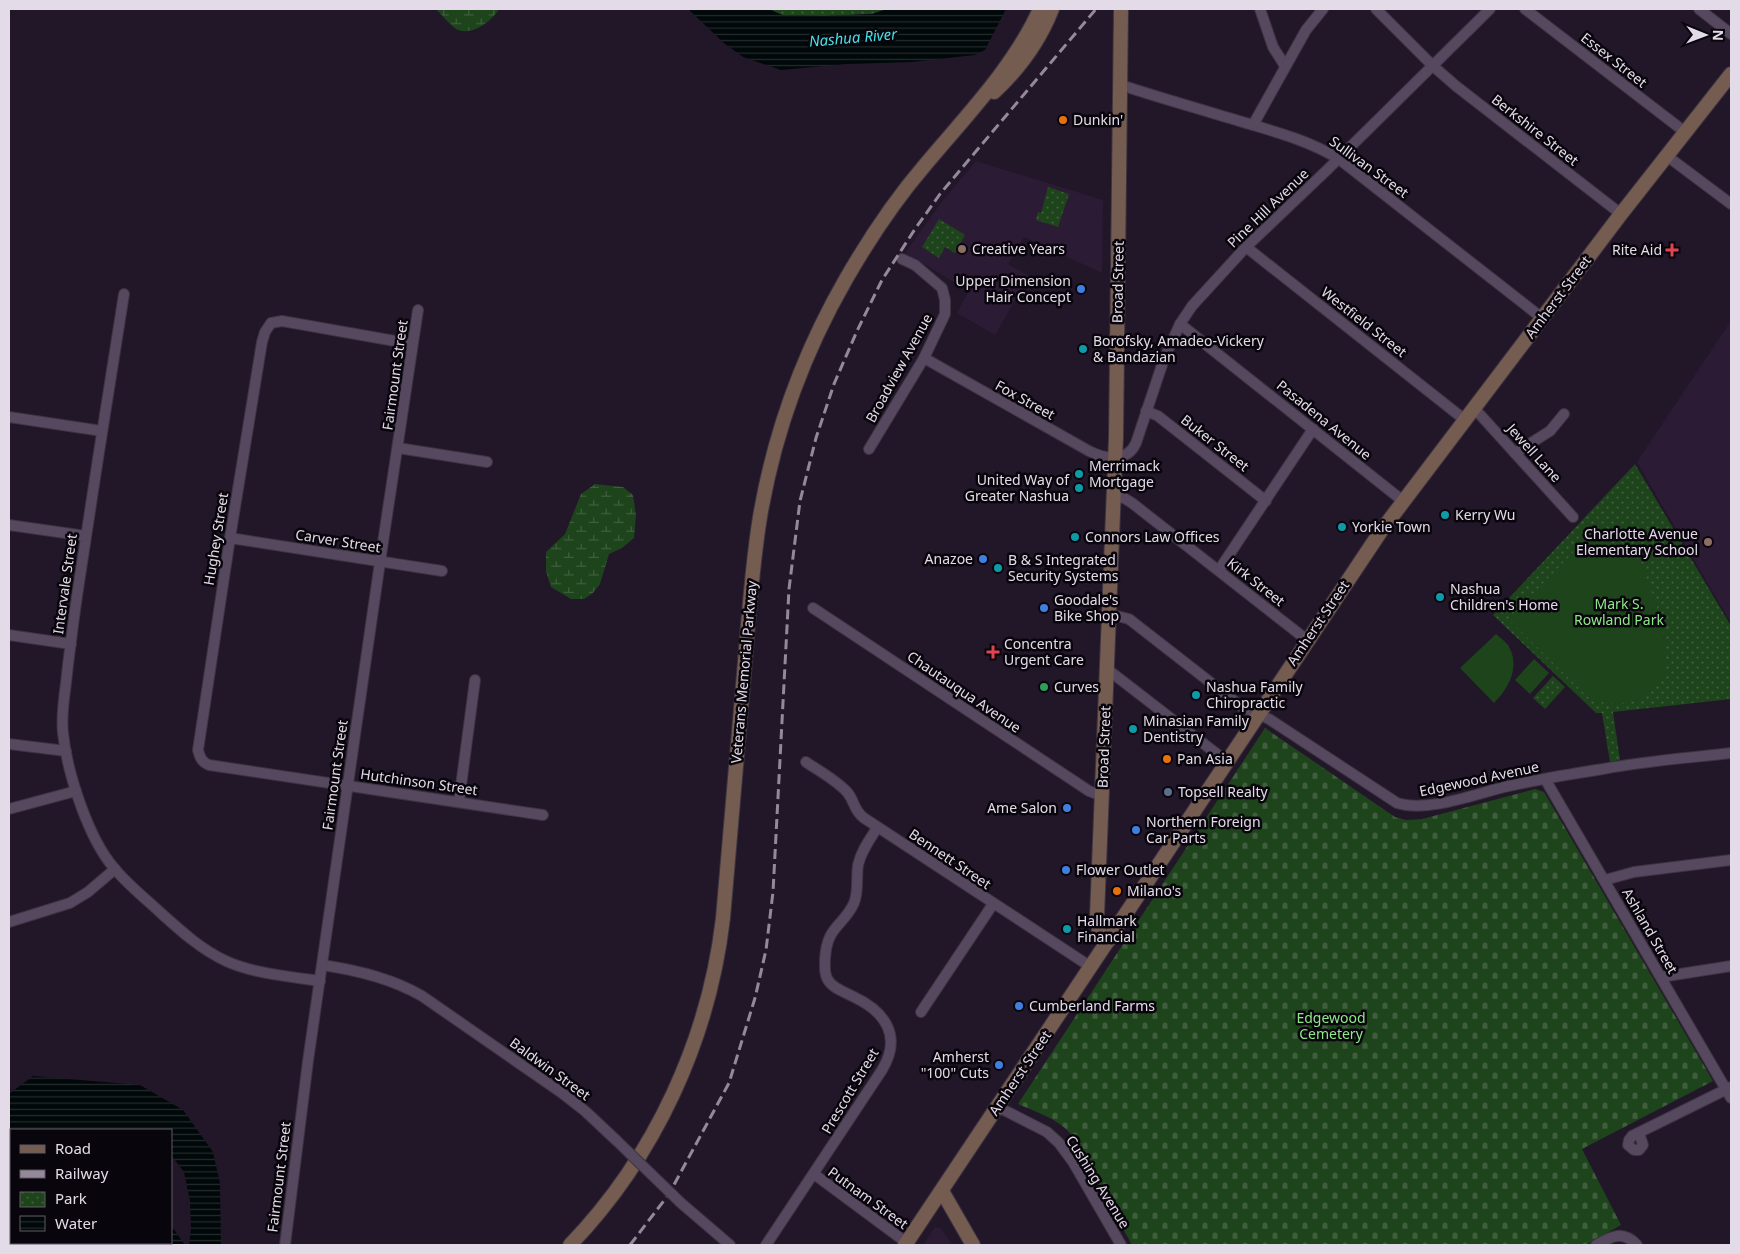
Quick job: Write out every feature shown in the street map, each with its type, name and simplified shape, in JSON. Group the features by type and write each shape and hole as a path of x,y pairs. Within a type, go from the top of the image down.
{"main road":[{"name":"Veterans Memorial Parkway","path":"570,1245 589,1225 625,1178 656,1128 687,1062 711,987 723,918 751,589 758,532 771,464 792,397 829,310 868,243 911,182 968,116 1018,49 1040,9"},
{"name":"Veterans Memorial Parkway","path":"968,116 1006,81 1022,63 1039,36 1052,9"},
{"name":"Broad Street","path":"1108,941 1099,932 1097,918 1114,497 1121,9"},
{"name":"Amherst Street","path":"906,1244 1381,530 1621,214 1731,74"},
{"path":"942,1191 973,1245"}],"street":[{"path":"1260,9 1274,47 1285,66"},
{"path":"1253,125 1306,30 1324,9"},
{"name":"Berkshire Street","path":"1376,9 1433,66 1473,100 1621,214"},
{"name":"Pine Hill Avenue","path":"1115,457 1125,456 1133,449 1160,367 1180,324 1192,306 1246,247 1339,159 1490,9"},
{"name":"Essex Street","path":"1525,9 1685,132"},
{"path":"1698,9 1731,34"},
{"name":"Sullivan Street","path":"1121,85 1314,145 1339,159 1542,318"},
{"path":"1668,156 1731,204"},
{"name":"Westfield Street","path":"1246,247 1465,420"},
{"name":"Broadview Avenue","path":"870,449 924,358 945,314 945,300 942,288 902,259"},
{"name":"Intervale Street","path":"124,294 70,644 63,716 66,751 76,791 91,831 114,869 180,930 207,951 220,958 248,968 320,981"},
{"name":"Fairmount Street","path":"285,1245 322,965 418,310"},
{"name":"Hughey Street","path":"203,762 198,750 230,538 265,332 271,323 282,321 412,344"},
{"name":"Pasadena Avenue","path":"1180,324 1402,501"},
{"name":"Fox Street","path":"924,358 1089,451 1102,456 1115,457"},
{"name":"Jewell Lane","path":"1474,408 1572,518"},
{"name":"Buker Street","path":"1146,410 1158,416 1266,501"},
{"path":"1515,453 1550,431 1564,414"},
{"path":"9,417 102,431"},
{"path":"1218,570 1313,429"},
{"path":"398,448 488,462"},
{"name":"Kirk Street","path":"1114,497 1124,498 1132,503 1307,640"},
{"path":"9,525 86,536"},
{"name":"Carver Street","path":"230,538 442,571"},
{"name":"Chautauqua Avenue","path":"813,608 1082,786 1102,796"},
{"name":"Edgewood Avenue","path":"1109,614 1129,619 1242,706 1269,719 1397,803 1405,805 1414,807 1433,804 1545,779 1605,768 1731,753"},
{"path":"9,635 70,644"},
{"path":"1107,669 1226,761"},
{"path":"459,801 475,680"},
{"path":"9,744 66,751"},
{"name":"Hutchinson Street","path":"203,762 209,765 543,815"},
{"name":"Bennett Street","path":"806,762 845,790 858,814 877,828 1091,968"},
{"name":"Ashland Street","path":"1545,779 1730,1091"},
{"path":"9,809 76,791"},
{"name":"Prescott Street","path":"766,1245 882,1070 890,1053 890,1033 882,1016 870,1005 833,986 827,978 824,969 826,943 854,903 861,856 877,828"},
{"path":"1605,880 1634,872 1731,860"},
{"path":"9,922 70,903 88,892 114,869"},
{"path":"921,1012 993,904"},
{"name":"Baldwin Street","path":"322,965 355,970 378,977 403,986 422,996 585,1111 681,1202 730,1245"},
{"path":"1661,977 1731,966"},
{"path":"1639,1133 1730,1091"},
{"name":"Cushing Avenue","path":"998,1107 1047,1132 1060,1143 1121,1245"},
{"name":"Putnam Street","path":"814,1174 906,1244"},
{"path":"1596,1245 1613,1237 1626,1236 1637,1245"}],"shaded area":[{"name":"Creative Years","path":"976,161 1103,200 1102,273 1024,237 1008,264 1029,276 995,335 957,313 969,291 905,253 941,203"},
{"name":"Charlotte Avenue Elementary School","path":"1731,321 1731,623 1637,462"},
{"path":"9,1187 10,1244 90,1245 9,1245"},
{"path":"935,1227 941,1228 952,1245 923,1245"}],"green space":[{"path":"436,9 499,9 491,19 480,27 474,30 462,31 456,29"},
{"path":"769,9 887,9 872,14 824,16 782,15"},
{"path":"1048,187 1069,194 1058,227 1036,220 1038,212 1041,213"},
{"path":"939,219 965,235 955,253 945,247 939,258 922,247"},
{"name":"Mark S. Rowland Park","path":"1635,464 1731,626 1731,699 1613,712 1620,760 1610,762 1602,713 1596,713 1493,615"},
{"path":"595,484 623,487 633,495 636,515 634,538 622,548 609,554 600,584 593,593 584,599 571,599 551,587 546,572 546,552 565,534 581,494"},
{"path":"1595,530 1642,566 1656,603 1665,639 1666,672 1656,686 1638,700 1617,704 1592,701 1508,619"},
{"path":"1496,634 1508,645 1512,653 1513,669 1508,684 1494,703 1460,668"},
{"path":"1534,659 1549,673 1530,694 1515,680"},
{"path":"1553,676 1565,687 1545,709 1533,698"},
{"name":"Edgewood Cemetery","path":"1265,728 1395,817 1406,820 1422,819 1535,789 1544,792 1713,1081 1582,1149 1621,1225 1586,1245 1132,1245 1070,1133 1052,1119 1018,1104"}],"water":[{"name":"Nashua River","path":"688,9 769,9 782,15 824,16 872,14 887,9 1006,9 985,50 975,55 912,62 847,64 781,70 743,57 725,44"},
{"path":"33,1076 140,1085 183,1110 213,1152 220,1183 221,1245 189,1245 191,1229 190,1201 184,1172 172,1156 172,1129 10,1129 9,1187 9,1094"},
{"path":"172,1226 185,1245 90,1245 172,1244"}],"railway":[{"path":"630,1245 669,1194 729,1083 755,998 766,950 773,892 789,589 800,501 816,438 834,384 882,280 915,229 940,194 1096,9"}],"place":[{"name":"Dunkin'","path":"1063,120"},
{"name":"Creative Years","path":"962,249"},
{"name":"Rite Aid","path":"1672,250"},
{"name":"Upper Dimension Hair Concept","path":"1081,289"},
{"name":"Borofsky, Amadeo-Vickery & Bandazian","path":"1083,349"},
{"name":"Merrimack Mortgage","path":"1079,474"},
{"name":"United Way of Greater Nashua","path":"1079,488"},
{"name":"Kerry Wu","path":"1445,515"},
{"name":"Yorkie Town","path":"1342,527"},
{"name":"Connors Law Offices","path":"1075,537"},
{"name":"Charlotte Avenue Elementary School","path":"1708,542"},
{"name":"Anazoe","path":"983,559"},
{"name":"B & S Integrated Security Systems","path":"998,568"},
{"name":"Nashua Children's Home","path":"1440,597"},
{"name":"Goodale's Bike Shop","path":"1044,608"},
{"name":"Concentra Urgent Care","path":"993,652"},
{"name":"Curves","path":"1044,687"},
{"name":"Nashua Family Chiropractic","path":"1196,695"},
{"name":"Minasian Family Dentistry","path":"1133,729"},
{"name":"Pan Asia","path":"1167,759"},
{"name":"Topsell Realty","path":"1168,792"},
{"name":"Ame Salon","path":"1067,808"},
{"name":"Northern Foreign Car Parts","path":"1136,830"},
{"name":"Flower Outlet","path":"1066,870"},
{"name":"Milano's","path":"1117,891"},
{"name":"Hallmark Financial","path":"1067,929"},
{"name":"Cumberland Farms","path":"1019,1006"},
{"name":"Amherst \"100\" Cuts","path":"999,1065"}]}
